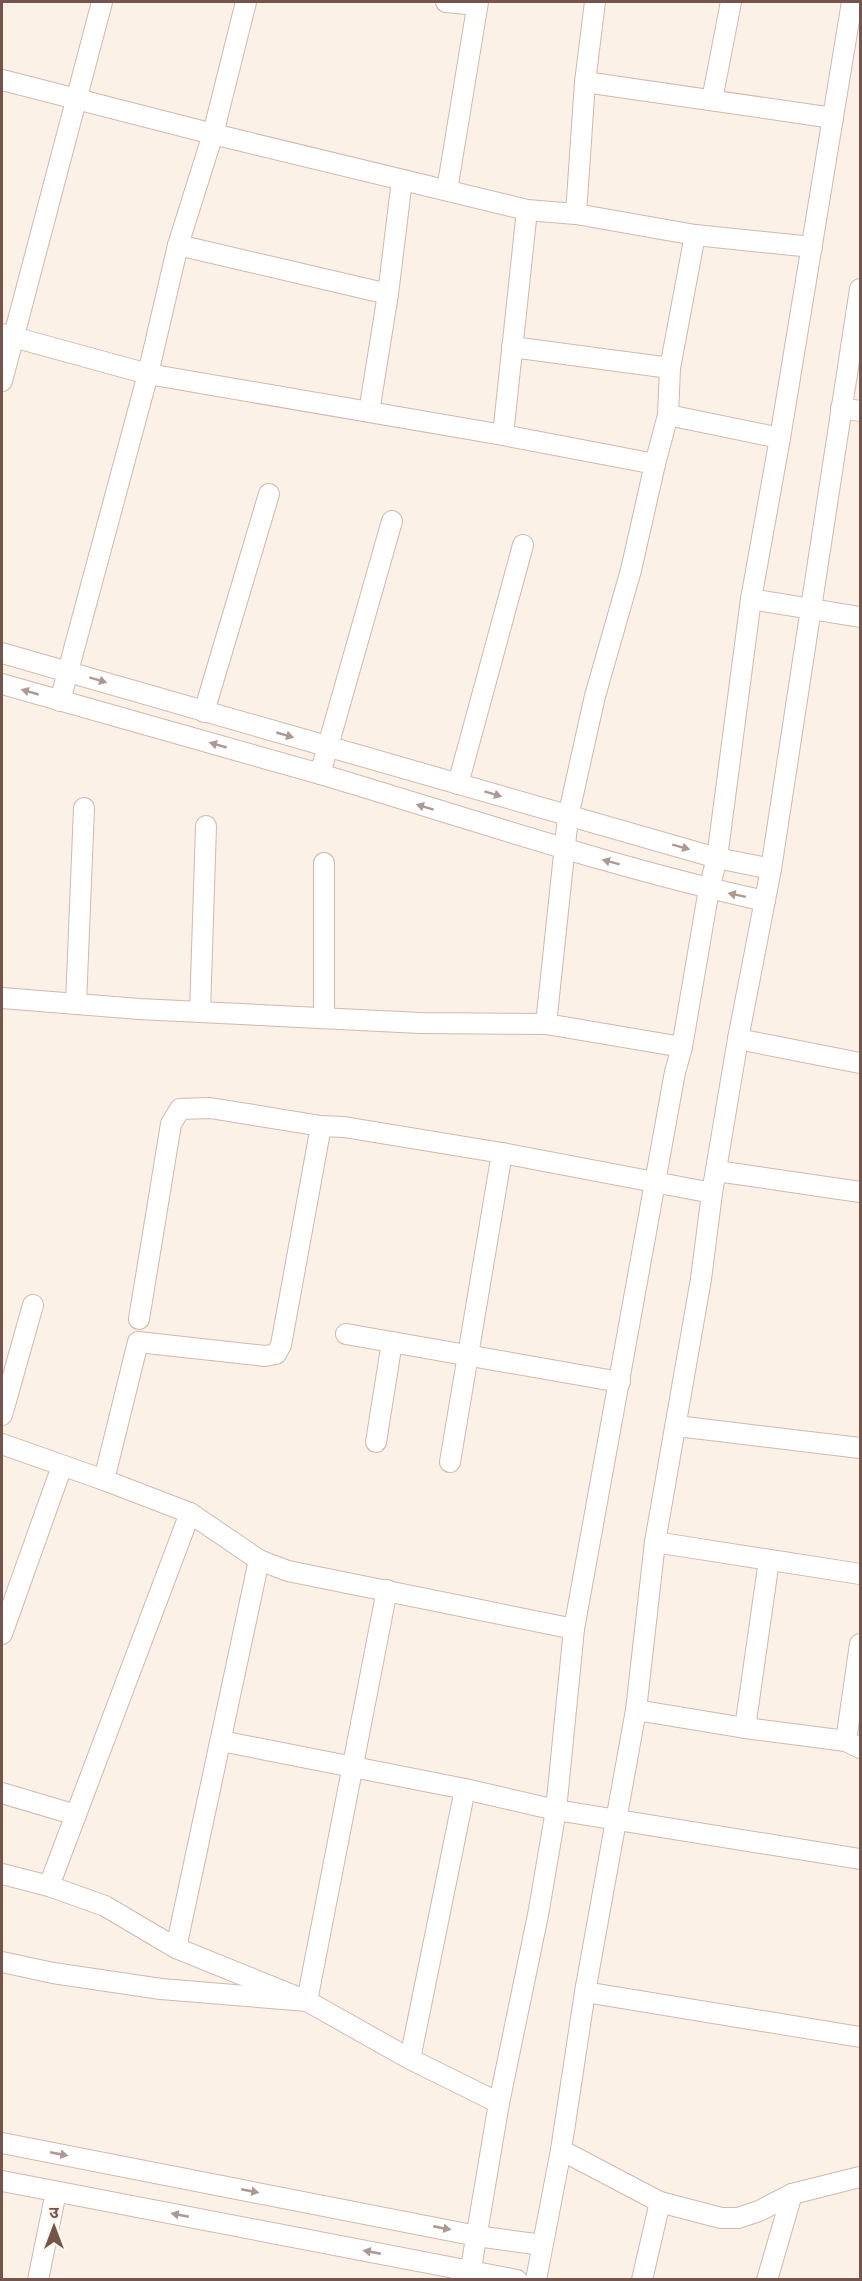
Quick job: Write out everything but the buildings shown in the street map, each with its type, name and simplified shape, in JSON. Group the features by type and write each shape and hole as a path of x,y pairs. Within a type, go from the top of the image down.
{"street":[{"path":"2,381 7,335 77,100 102,2"},
{"path":"60,701 148,374 178,245 213,134 246,2"},
{"path":"446,2 477,3 447,190"},
{"path":"576,214 585,82 595,2"},
{"path":"712,100 730,2"},
{"path":"470,2275 499,2103 534,1937 556,1809 574,1629 675,1072 682,1047 708,889 717,858 751,599 852,2"},
{"path":"2,80 526,210 576,214 695,235 812,247"},
{"path":"585,82 832,118"},
{"path":"369,412 388,294 402,180"},
{"path":"503,435 526,210"},
{"path":"546,1024 568,817 595,696 631,570 668,415 670,368 695,235"},
{"path":"178,245 388,294"},
{"path":"536,2280 561,2150 585,1992 636,1710 656,1542 701,1279 712,1192 738,1039 771,869 841,408 860,299"},
{"path":"7,335 148,374 503,435 655,464"},
{"path":"512,347 670,368"},
{"path":"841,408 861,411"},
{"path":"668,415 780,438"},
{"path":"204,712 269,494"},
{"path":"320,774 392,522"},
{"path":"458,784 523,545"},
{"path":"751,599 861,617"},
{"path":"2,653 568,817 717,858 771,869"},
{"path":"2,684 320,774 563,849 708,889 765,901"},
{"path":"76,1004 84,808"},
{"path":"200,1012 206,826"},
{"path":"324,863 324,1018"},
{"path":"2,998 200,1012 420,1023 546,1024 682,1047"},
{"path":"738,1039 861,1064"},
{"path":"139,1318 171,1124 180,1109 210,1108 321,1126 344,1127 502,1153 712,1192"},
{"path":"104,1480 138,1342 265,1356 276,1354 280,1345 321,1126"},
{"path":"450,1462 502,1153"},
{"path":"717,1171 861,1192"},
{"path":"2,1415 33,1305"},
{"path":"346,1334 620,1382"},
{"path":"376,1442 392,1342"},
{"path":"676,1426 861,1448"},
{"path":"2,1444 190,1513 259,1560 288,1571 574,1629"},
{"path":"2,1634 62,1466"},
{"path":"49,1886 190,1513"},
{"path":"656,1542 861,1574"},
{"path":"176,1948 259,1560"},
{"path":"745,1728 769,1560"},
{"path":"307,2001 387,1590"},
{"path":"636,1710 853,1744 861,1644"},
{"path":"220,1741 556,1809 861,1859"},
{"path":"410,2059 465,1789"},
{"path":"2,1793 76,1815"},
{"path":"2,1874 49,1886 105,1906 176,1948 307,2001 410,2059 499,2103"},
{"path":"2,1962 53,1973 160,1989 307,2001"},
{"path":"585,1992 861,2037"},
{"path":"2,2143 477,2236 542,2245"},
{"path":"561,2150 660,2202 721,2218 738,2218 759,2211 792,2194 861,2177"},
{"path":"2,2181 470,2275 517,2280"},
{"path":"38,2280 56,2192"},
{"path":"767,2280 792,2194"},
{"path":"642,2280 660,2202"}]}
